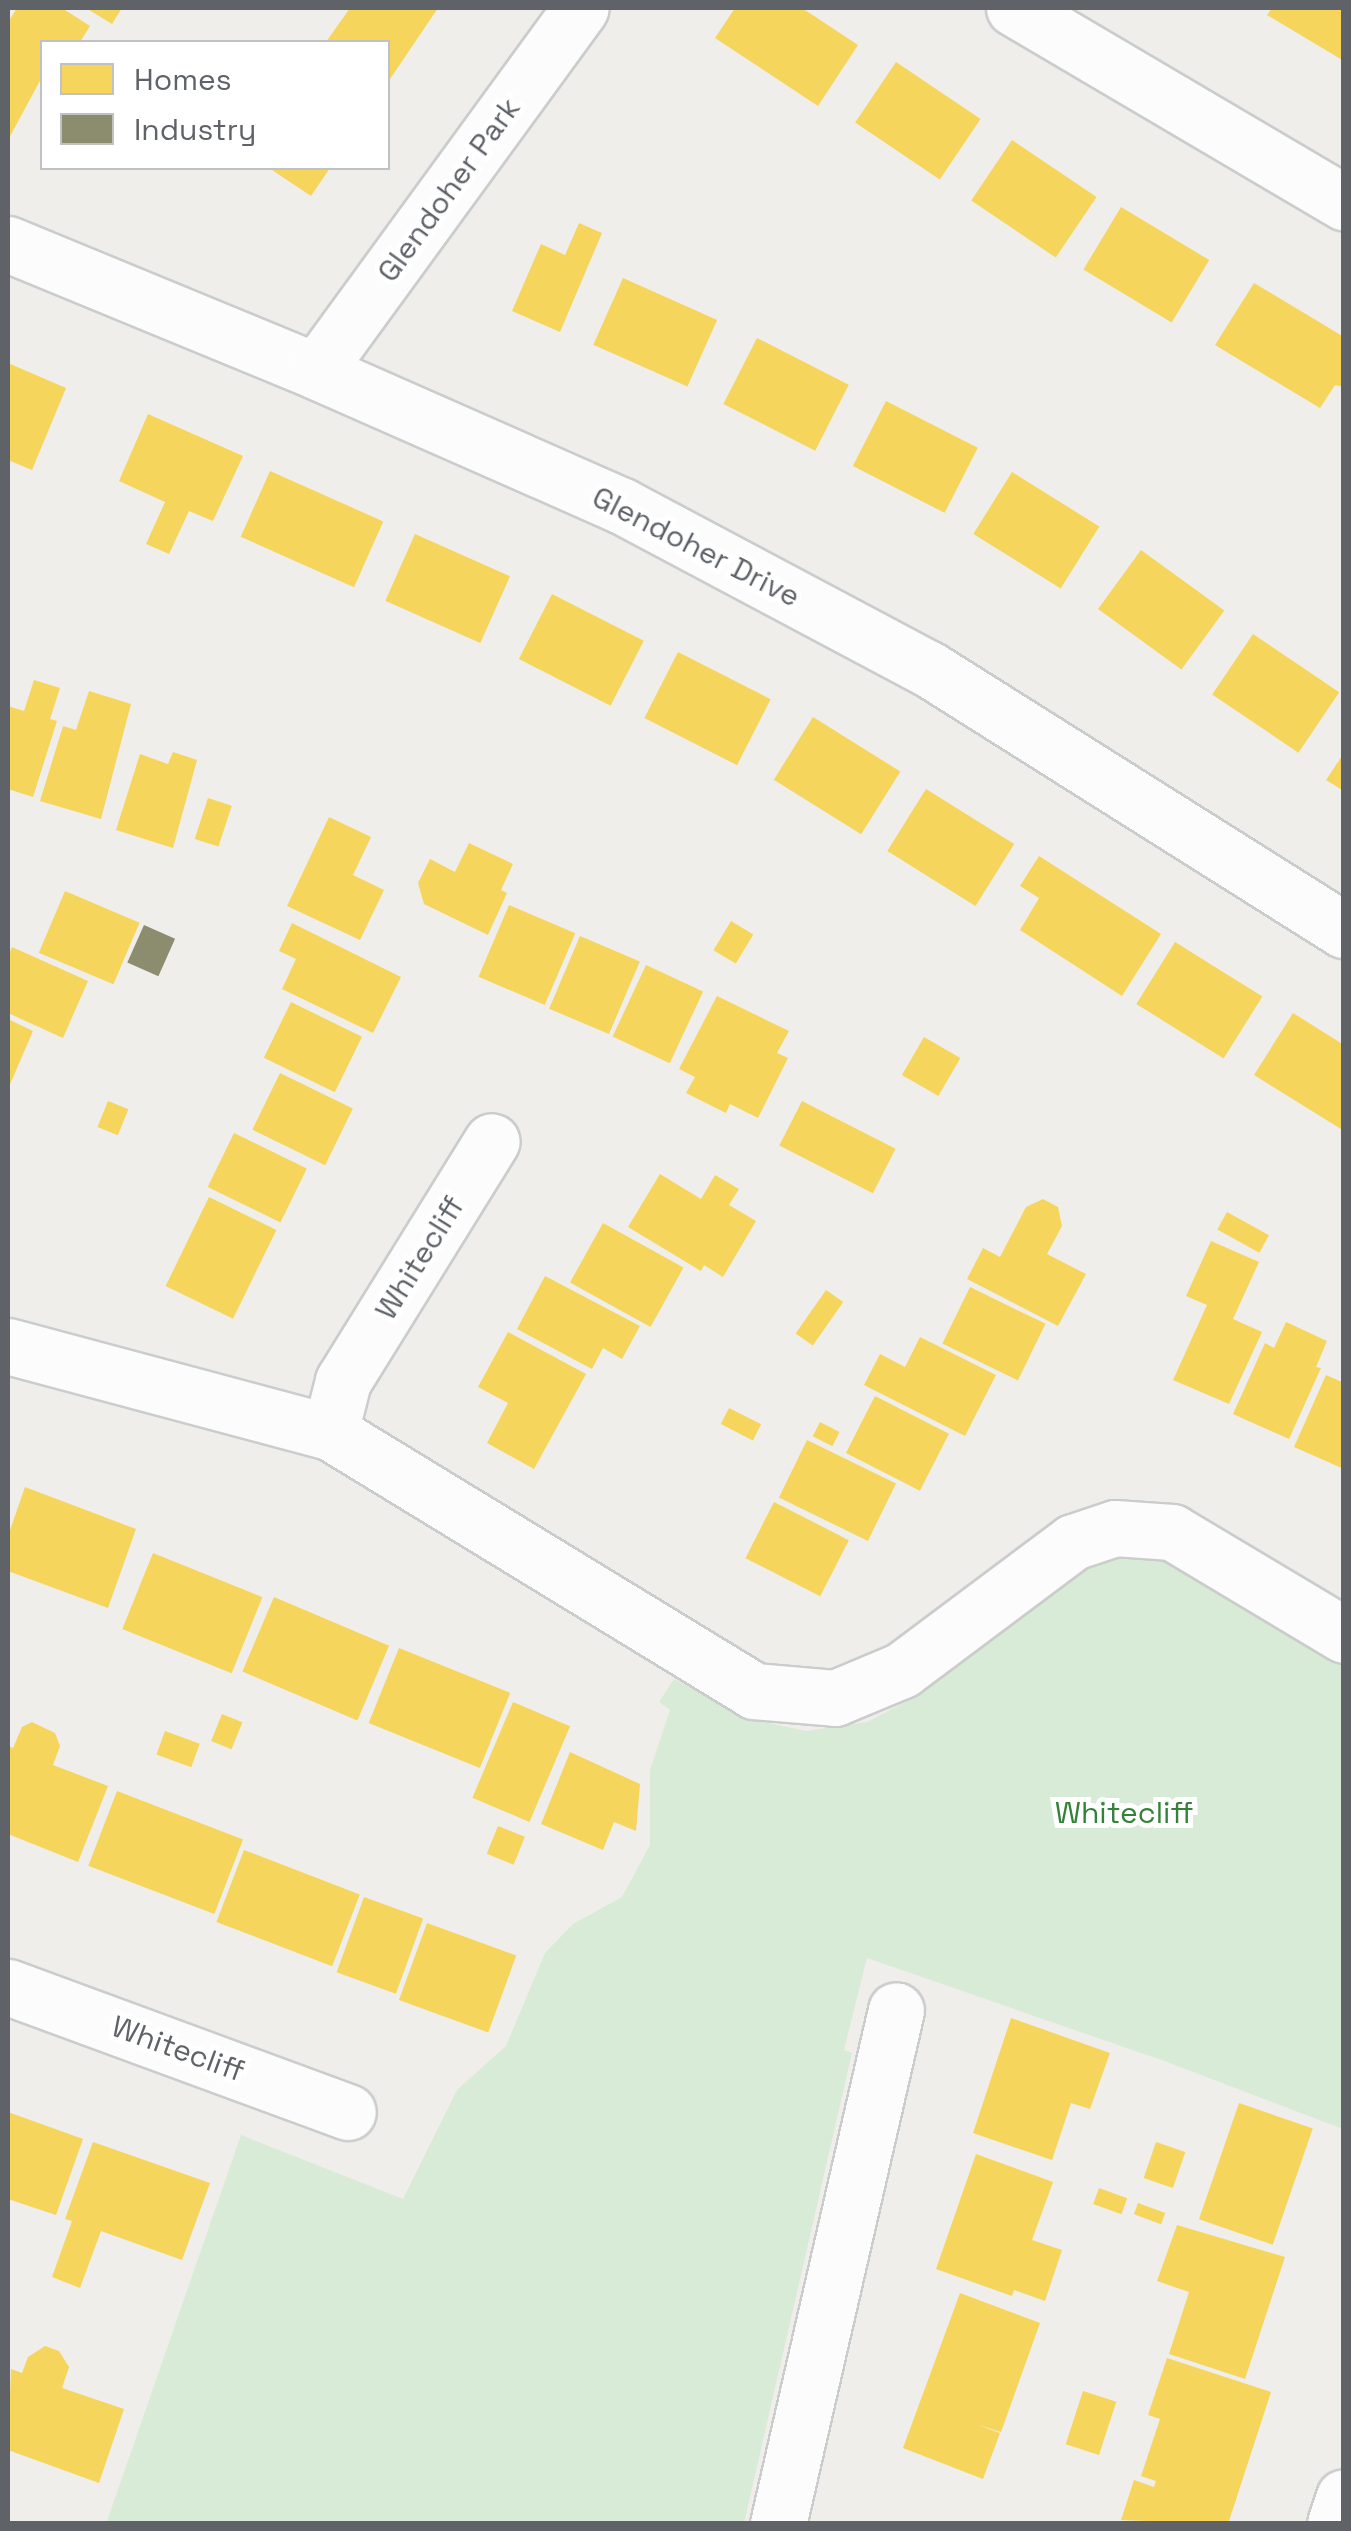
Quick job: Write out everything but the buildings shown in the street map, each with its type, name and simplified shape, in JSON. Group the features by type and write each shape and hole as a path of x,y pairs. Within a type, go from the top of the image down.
{"street":[{"name":"Glendoher Park","path":"316,371 581,8"},
{"path":"1014,8 1344,202"},
{"name":"Glendoher Drive","path":"8,244 316,371 622,506 929,669 1344,930"},
{"name":"Whitecliff","path":"330,1432 343,1381 492,1141"},
{"path":"8,1346 330,1432 754,1691 835,1698 902,1670 1073,1542 1115,1528 1172,1532 1344,1635"},
{"name":"Whitecliff","path":"8,1987 348,2112"},
{"path":"793,2520 796,2434 896,2010"},
{"path":"1335,2524 1344,2498"}],"green space":[{"name":"Whitecliff","path":"1121,1552 1165,1559 1343,1666 1343,2129 1167,2062 867,1958 844,2050 852,2053 744,2523 106,2524 241,2135 403,2199 457,2090 506,2046 545,1953 573,1924 622,1897 650,1845 650,1770 670,1710 659,1702 674,1679 754,1720 806,1731 867,1722 919,1695 1083,1567"}]}
